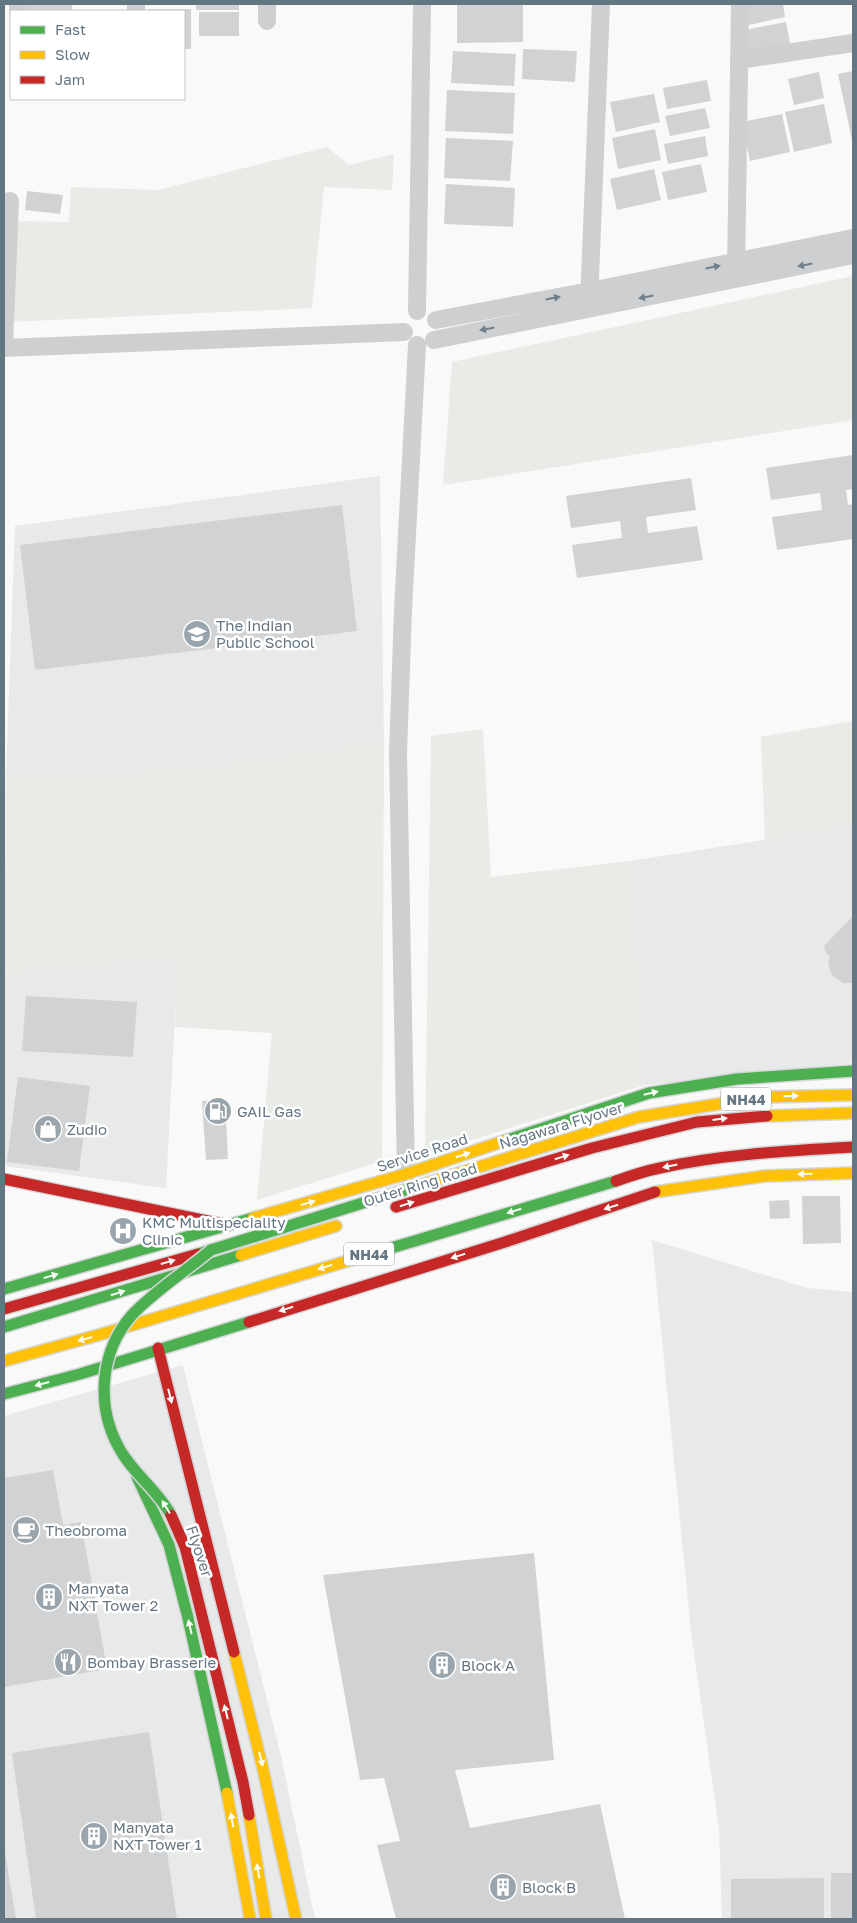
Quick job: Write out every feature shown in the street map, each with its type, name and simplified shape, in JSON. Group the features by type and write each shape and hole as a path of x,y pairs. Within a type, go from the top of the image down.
{"main road":[{"name":"Service Road","path":"4,1290 406,1174 649,1093 737,1080 853,1071"},
{"name":"Nagawara Flyover","path":"4,1309 211,1250 639,1117 761,1097 853,1095"},
{"name":"Outer Ring Road","path":"385,1210 592,1148 697,1122 740,1117 853,1114"},
{"name":"NH44","path":"4,1361 102,1334 658,1168 692,1161 761,1152 853,1147"},
{"path":"4,1394 83,1378 158,1348 505,1242 655,1192 765,1176 853,1173"},
{"path":"4,1180 230,1226"},
{"name":"Outer Ring Road","path":"4,1327 213,1265 349,1222"},
{"name":"Flyover","path":"211,1250 139,1308 124,1324 114,1344 105,1374 104,1408 115,1442 130,1464 161,1499 171,1515 185,1547 243,1782 266,1919"},
{"path":"158,1348 262,1765 296,1919"},
{"path":"95,1400 142,1486 169,1545 187,1614 225,1782 250,1919"}],"street":[{"path":"417,311 422,4"},
{"path":"589,300 602,4"},
{"path":"736,271 740,4"},
{"path":"739,60 853,43"},
{"path":"10,201 4,346 404,332"},
{"path":"736,271 853,238"},
{"path":"434,340 438,330 436,320 428,312 417,311 412,313 405,322 404,332 409,340 417,344 426,345 434,340 589,300 736,271 853,255"},
{"path":"436,320 589,300"},
{"path":"406,1174 398,753 403,610 417,344"}],"shaded area":[{"path":"327,147 349,165 394,154 392,190 324,187 312,308 9,322 11,221 69,222 71,187 158,190"},
{"path":"853,276 853,420 443,485 452,362"},
{"name":"The Indian Public School","path":"380,476 384,742 187,770 6,775 15,526"},
{"path":"853,721 853,826 765,840 761,737"},
{"path":"483,729 491,877 630,861 645,1085 425,1155 431,736"},
{"path":"384,742 382,1161 257,1200 272,1033 175,1027 177,959 4,975 6,775 187,770"},
{"path":"853,826 853,1063 645,1085 630,861"},
{"path":"178,959 166,1188 4,1166 4,975"},
{"path":"652,1240 807,1288 853,1292 853,1919 722,1919 719,1829 691,1631"},
{"path":"183,1365 281,1756 315,1919 4,1919 4,1416"}],"building":[{"path":"24,4 72,4 72,10 24,10"},
{"path":"196,4 239,4 239,10 196,10"},
{"path":"457,4 523,4 523,42 457,43"},
{"path":"744,4 783,4 785,17 749,25"},
{"path":"191,9 191,49 185,49 185,10 149,10"},
{"path":"199,12 239,12 239,36 199,36"},
{"path":"786,22 791,48 749,56 744,30"},
{"path":"523,49 577,51 575,82 522,79"},
{"path":"453,51 516,54 514,86 451,83"},
{"path":"853,71 853,140 852,140 838,74"},
{"path":"819,72 824,98 794,105 788,79"},
{"path":"707,80 711,101 667,109 663,88"},
{"path":"447,90 515,93 513,134 445,131"},
{"path":"654,94 660,122 616,132 610,102"},
{"path":"824,104 832,143 794,152 785,112"},
{"path":"705,108 710,128 670,136 665,116"},
{"path":"782,114 790,152 750,161 742,122"},
{"path":"655,129 661,160 618,169 612,138"},
{"path":"705,136 708,156 668,164 664,144"},
{"path":"446,138 513,141 510,181 444,178"},
{"path":"701,164 707,192 668,200 662,172"},
{"path":"654,169 661,200 617,210 610,179"},
{"path":"446,184 515,188 513,227 444,224"},
{"path":"27,191 63,195 60,214 25,210"},
{"path":"853,455 853,489 846,490 848,505 853,504 853,539 777,550 772,517 822,510 820,493 771,500 766,468"},
{"path":"691,478 696,510 646,517 648,533 697,526 703,560 577,578 572,545 622,538 620,521 571,528 566,496"},
{"path":"342,505 357,631 35,670 20,545"},
{"path":"853,916 853,983 843,983 832,975 828,963 830,957 826,953 824,946"},
{"path":"26,996 137,1002 133,1057 22,1051"},
{"path":"18,1077 90,1086 79,1171 7,1162"},
{"path":"225,1100 228,1159 206,1160 202,1101"},
{"path":"802,1196 840,1196 841,1243 803,1244"},
{"path":"789,1200 790,1218 770,1219 769,1201"},
{"name":"Manyata NXT Tower 2","path":"53,1470 63,1525 81,1522 107,1669 4,1687 4,1478"},
{"name":"Block A","path":"534,1553 554,1760 455,1770 470,1828 600,1804 625,1919 396,1919 377,1845 400,1841 384,1778 360,1780 323,1575"},
{"name":"Manyata NXT Tower 1","path":"149,1732 177,1919 36,1919 12,1753"},
{"path":"5,1852 16,1919 4,1919"},
{"path":"831,1873 853,1873 853,1919 831,1919"},
{"path":"824,1878 824,1919 731,1919 731,1879"}],"traffic: fast":[{"path":"504,1141 649,1093 737,1079 853,1071"},
{"path":"351,1260 616,1181"},
{"path":"198,1254 421,1185"},
{"path":"4,1289 253,1218"},
{"path":"171,1515 159,1497 123,1455 118,1446 106,1413 105,1379 113,1345 121,1329 132,1315 159,1290 211,1250"},
{"path":"4,1327 241,1255"},
{"path":"4,1394 80,1374 249,1322"},
{"path":"137,1477 169,1545 187,1614 227,1793"}],"traffic: slow":[{"path":"421,1185 639,1117 761,1097 853,1095"},
{"path":"767,1116 853,1113"},
{"path":"253,1218 406,1174 504,1141"},
{"path":"655,1192 765,1176 853,1173"},
{"path":"241,1255 336,1226"},
{"path":"4,1361 351,1260"},
{"path":"234,1652 262,1765 296,1919"},
{"path":"227,1793 250,1919"},
{"path":"249,1815 266,1919"}],"traffic: jam":[{"path":"396,1207 592,1148 697,1122 767,1116"},
{"path":"616,1181 654,1169 708,1159 853,1147"},
{"path":"4,1179 227,1225"},
{"path":"249,1322 505,1242 655,1192"},
{"path":"4,1309 198,1254"},
{"path":"158,1348 234,1652"},
{"path":"171,1515 185,1547 243,1782 249,1815"}],"place":[{"name":"The Indian Public School","path":"197,634"},
{"name":"GAIL Gas","path":"218,1111"},
{"name":"Zudio","path":"48,1129"},
{"name":"KMC Multispeciality Clinic","path":"123,1231"},
{"name":"Theobroma","path":"26,1530"},
{"name":"Manyata NXT Tower 2","path":"49,1597"},
{"name":"Bombay Brasserie","path":"68,1662"},
{"name":"Block A","path":"442,1665"},
{"name":"Manyata NXT Tower 1","path":"94,1836"},
{"name":"Block B","path":"503,1887"}]}
